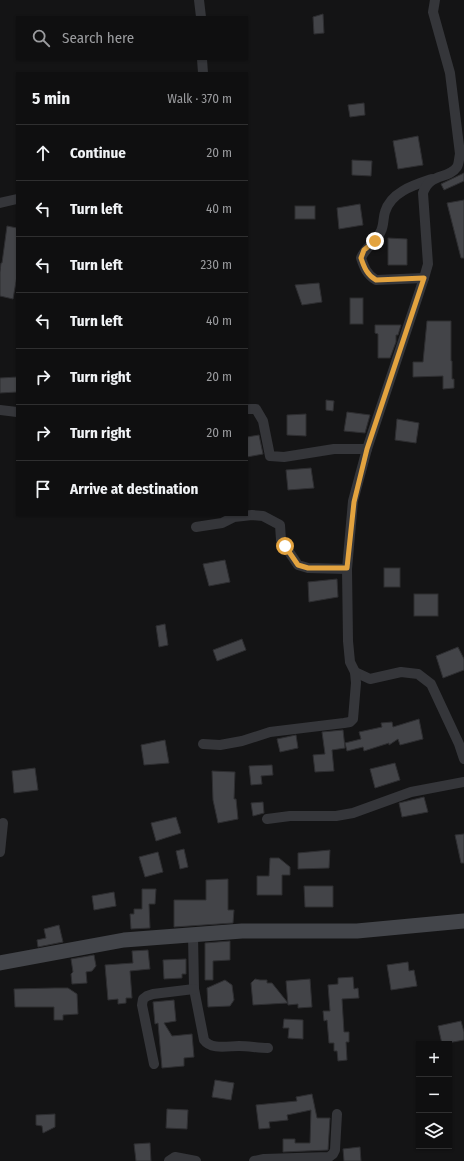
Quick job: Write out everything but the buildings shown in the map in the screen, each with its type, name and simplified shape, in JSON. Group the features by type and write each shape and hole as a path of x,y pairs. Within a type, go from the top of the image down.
{"street":[{"path":"199,0 200,16"},
{"path":"424,278 376,280 370,277 361,258 364,250 375,241 382,230 385,212 390,203 407,188 460,167 460,154 450,73 433,12 435,0"},
{"path":"202,60 203,72"},
{"path":"203,744 220,745 242,741 270,732 350,722 353,719 356,690 355,672 350,662 348,641 347,568 354,502 367,449 428,264 423,193 426,185 434,178"},
{"path":"0,203 16,199"},
{"path":"248,409 256,409 263,420 270,456 284,457 334,449 367,449"},
{"path":"0,410 16,412"},
{"path":"248,515 263,516 280,525 282,540 298,565 308,568 347,568"},
{"path":"196,527 222,523 234,517 243,516"},
{"path":"355,672 370,679 401,672 418,674 431,684 459,744 464,759"},
{"path":"266,820 290,816 336,816 354,813 411,792 464,782"},
{"path":"0,852 3,823"},
{"path":"0,963 124,940 242,931 357,931 464,921"},
{"path":"193,935 194,990 204,1040 211,1045 220,1047 240,1046 268,1048"},
{"path":"154,1064 142,1005 143,999 154,994 194,990"},
{"path":"254,1161 264,1159 329,1157 335,1150 337,1114"},
{"path":"169,1161 174,1157 180,1157 196,1161"}],"route":[{"path":"285,546 298,565 308,568 347,568 354,502 367,449 424,278 376,280 370,277 361,258 364,250 375,241"}]}
